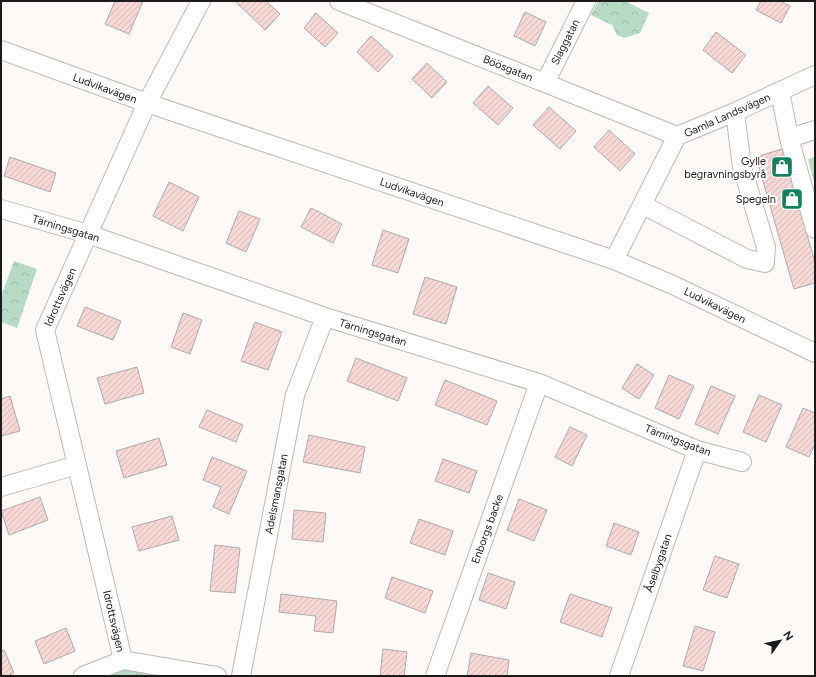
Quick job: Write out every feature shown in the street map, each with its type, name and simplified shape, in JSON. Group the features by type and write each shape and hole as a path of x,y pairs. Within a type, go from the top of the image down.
{"street":[{"name":"Idrottsvägen","path":"123,660 45,330 148,103 201,1"},
{"name":"Slaggatan","path":"545,83 586,1"},
{"name":"Böösgatan","path":"347,2 677,136"},
{"name":"Ludvikavägen","path":"1,50 148,103 614,260 673,285 815,353"},
{"name":"Gamla Landsvägen","path":"614,260 677,136 735,112 815,75"},
{"path":"780,91 789,138 815,229"},
{"path":"643,205 747,259 765,263 766,247 742,167 735,112"},
{"path":"789,138 815,130"},
{"name":"Tärningsgatan","path":"1,209 88,234 325,317 539,383 697,450 742,462"},
{"name":"Adelsmansgatan","path":"241,676 295,395 325,317"},
{"name":"Enborgs backe","path":"435,676 539,383"},
{"name":"Åselbygatan","path":"620,676 697,450"},
{"path":"1,487 77,465"},
{"path":"83,676 123,660 217,676"}],"green space":[{"path":"598,1 625,1 649,13 640,33 624,38 617,35 612,25 591,15"},
{"path":"815,157 815,186 808,159"},
{"path":"14,261 37,269 17,328 1,322 1,297"},
{"path":"128,665 193,676 104,676"}],"building":[{"path":"115,1 143,1 129,34 105,24"},
{"path":"235,1 266,1 280,14 265,30"},
{"path":"761,1 780,1 790,6 781,23 756,10"},
{"path":"525,12 546,22 535,46 514,36"},
{"path":"316,13 338,33 325,47 304,28"},
{"path":"716,32 746,55 732,73 703,50"},
{"path":"371,36 393,56 378,72 357,52"},
{"path":"427,63 447,82 432,98 412,79"},
{"path":"488,86 513,108 498,125 473,103"},
{"path":"549,107 576,131 560,149 533,125"},
{"path":"609,130 635,154 620,171 594,147"},
{"path":"782,149 815,262 815,283 794,289 756,157"},
{"path":"10,157 56,173 50,192 4,176"},
{"path":"169,182 199,197 183,231 153,216"},
{"path":"311,208 342,224 333,243 301,227"},
{"path":"239,211 260,219 246,252 226,243"},
{"path":"383,230 409,239 398,273 372,265"},
{"path":"425,277 457,287 446,324 413,314"},
{"path":"85,307 121,321 113,340 77,326"},
{"path":"183,313 202,320 190,354 171,347"},
{"path":"255,322 282,332 268,370 241,361"},
{"path":"356,358 407,378 398,401 347,381"},
{"path":"637,364 654,375 639,399 622,388"},
{"path":"137,367 144,393 105,404 97,378"},
{"path":"669,375 694,386 679,419 655,408"},
{"path":"445,380 497,401 487,425 435,405"},
{"path":"711,386 735,396 718,434 695,424"},
{"path":"759,395 782,405 766,442 743,432"},
{"path":"10,396 20,431 1,436 1,399"},
{"path":"803,408 815,413 815,444 809,457 786,447"},
{"path":"207,410 243,425 236,442 199,427"},
{"path":"570,427 587,435 572,466 555,457"},
{"path":"309,435 365,447 360,473 303,462"},
{"path":"159,438 167,465 124,478 116,451"},
{"path":"212,457 247,471 229,514 213,507 221,487 203,480"},
{"path":"443,459 477,471 469,493 435,481"},
{"path":"40,497 48,520 9,535 1,511"},
{"path":"519,499 547,510 534,541 507,530"},
{"path":"294,510 326,513 323,542 292,539"},
{"path":"172,516 179,540 139,551 132,527"},
{"path":"419,519 453,531 445,555 410,543"},
{"path":"614,523 639,532 631,555 606,546"},
{"path":"215,545 240,548 235,593 210,591"},
{"path":"715,556 739,564 727,598 703,590"},
{"path":"488,573 515,582 506,609 479,600"},
{"path":"392,577 433,591 425,613 385,598"},
{"path":"281,594 337,601 333,633 314,631 316,616 279,612"},
{"path":"570,594 612,608 602,637 560,622"},
{"path":"695,626 715,632 703,671 683,666"},
{"path":"66,628 75,651 44,664 35,641"},
{"path":"383,649 407,652 404,676 380,676"},
{"path":"4,650 14,673 7,676 1,676 1,651"},
{"path":"471,653 509,660 507,676 467,676"}],"place":[{"name":"Gylle begravningsbyrå","path":"782,167"},
{"name":"Spegeln","path":"792,199"}]}
